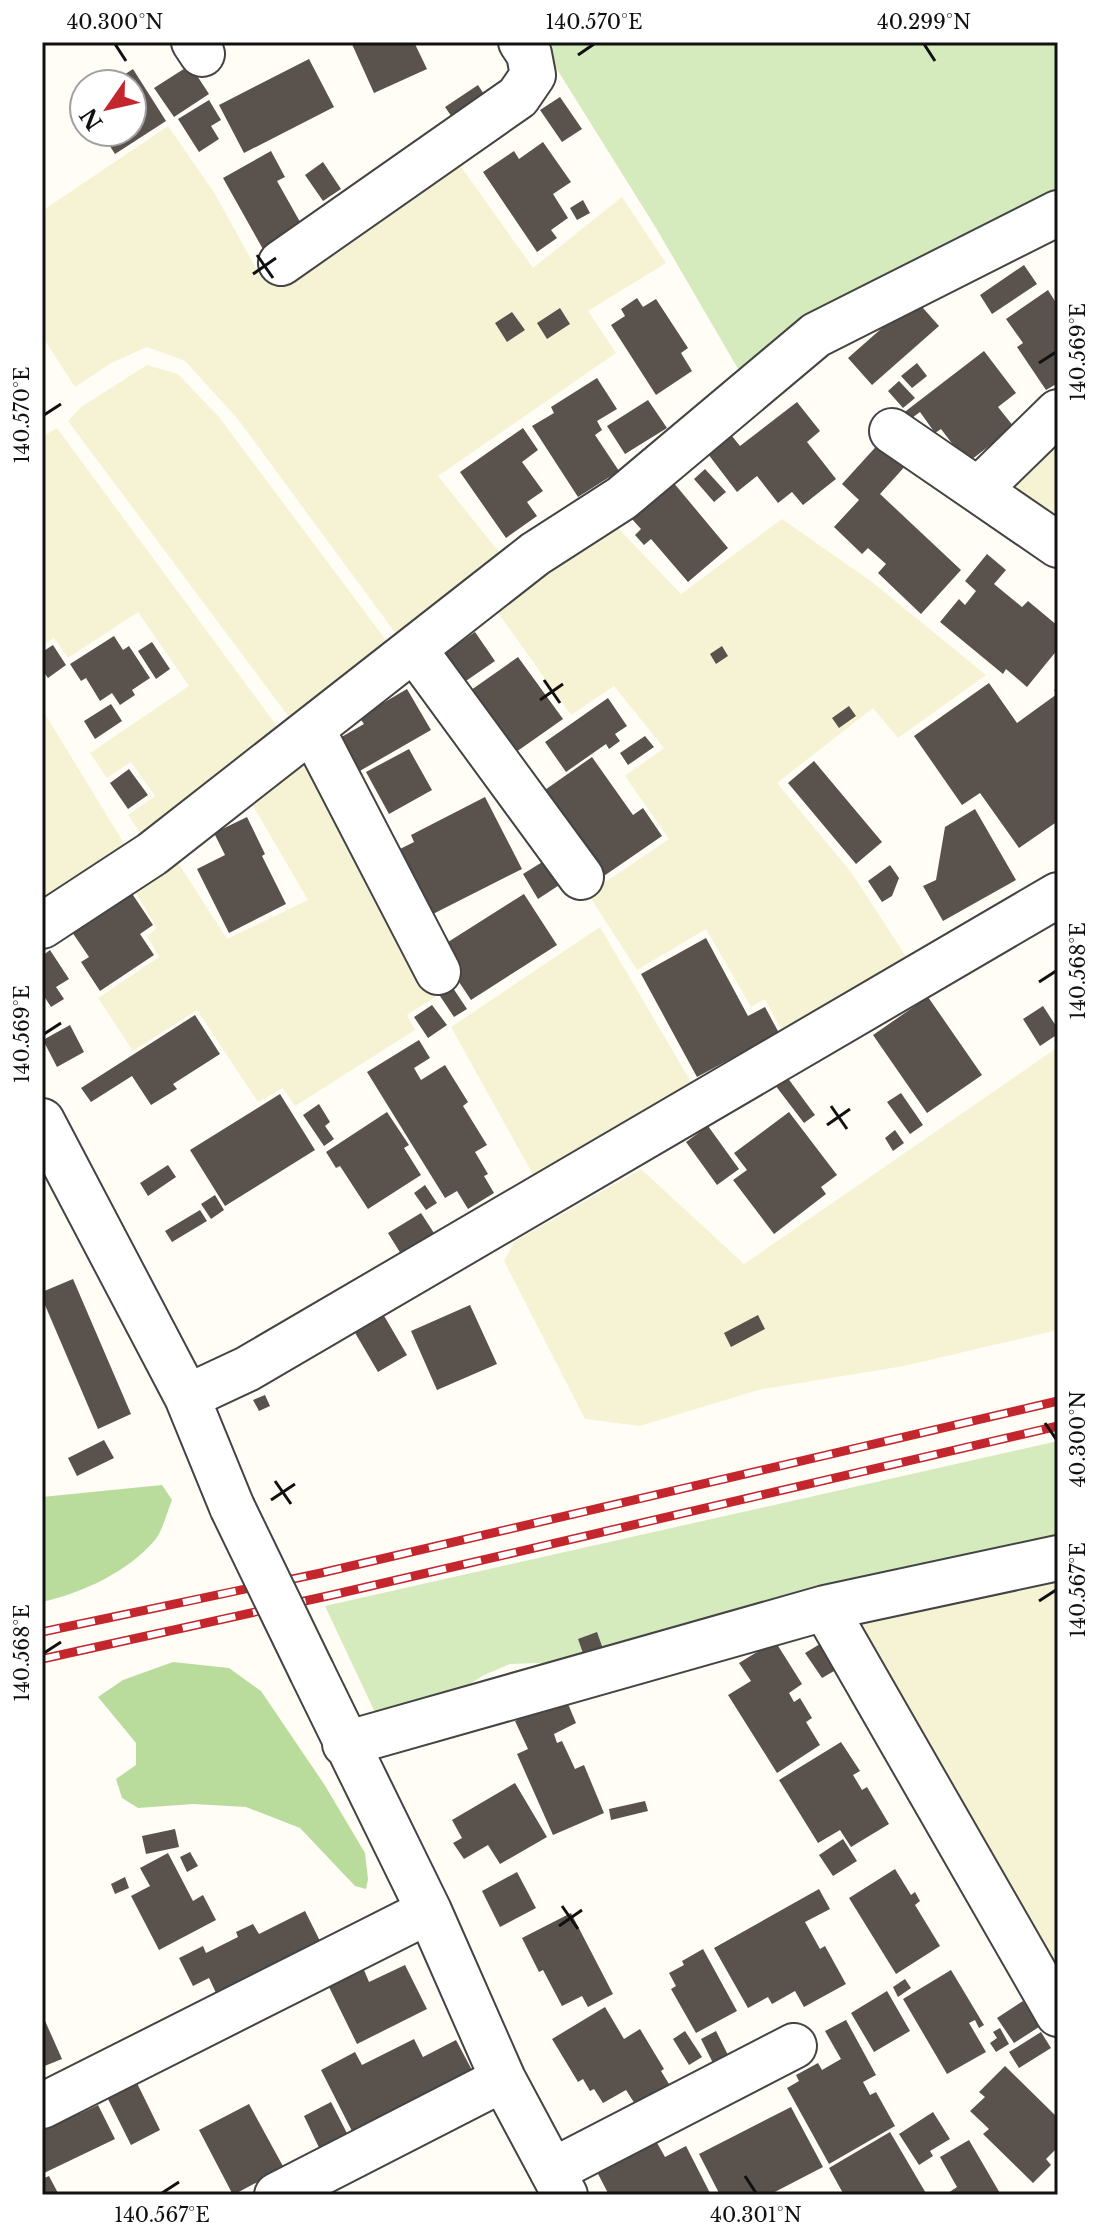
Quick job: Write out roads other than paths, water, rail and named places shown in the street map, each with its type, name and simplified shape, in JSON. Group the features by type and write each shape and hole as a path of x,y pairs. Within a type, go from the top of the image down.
{"street":[{"path":"281,263 518,97 533,75 529,54 521,42"},
{"path":"42,926 152,854 535,554 622,498 816,335 1058,213"},
{"path":"979,489 1058,412"},
{"path":"892,431 1058,545"},
{"path":"414,649 581,877"},
{"path":"312,729 438,972"},
{"path":"187,1397 247,1369 1058,895"},
{"path":"42,1121 187,1397 232,1507 429,1911 503,2079 558,2183 794,2046"},
{"path":"345,1744 825,1608 1058,1558"},
{"path":"825,1608 1058,2014"},
{"path":"42,2106 429,1911"},
{"path":"277,2195 503,2079"}],"railway":[{"path":"42,1632 321,1573 1058,1401"},
{"path":"42,1659 332,1595 1058,1426"}]}
